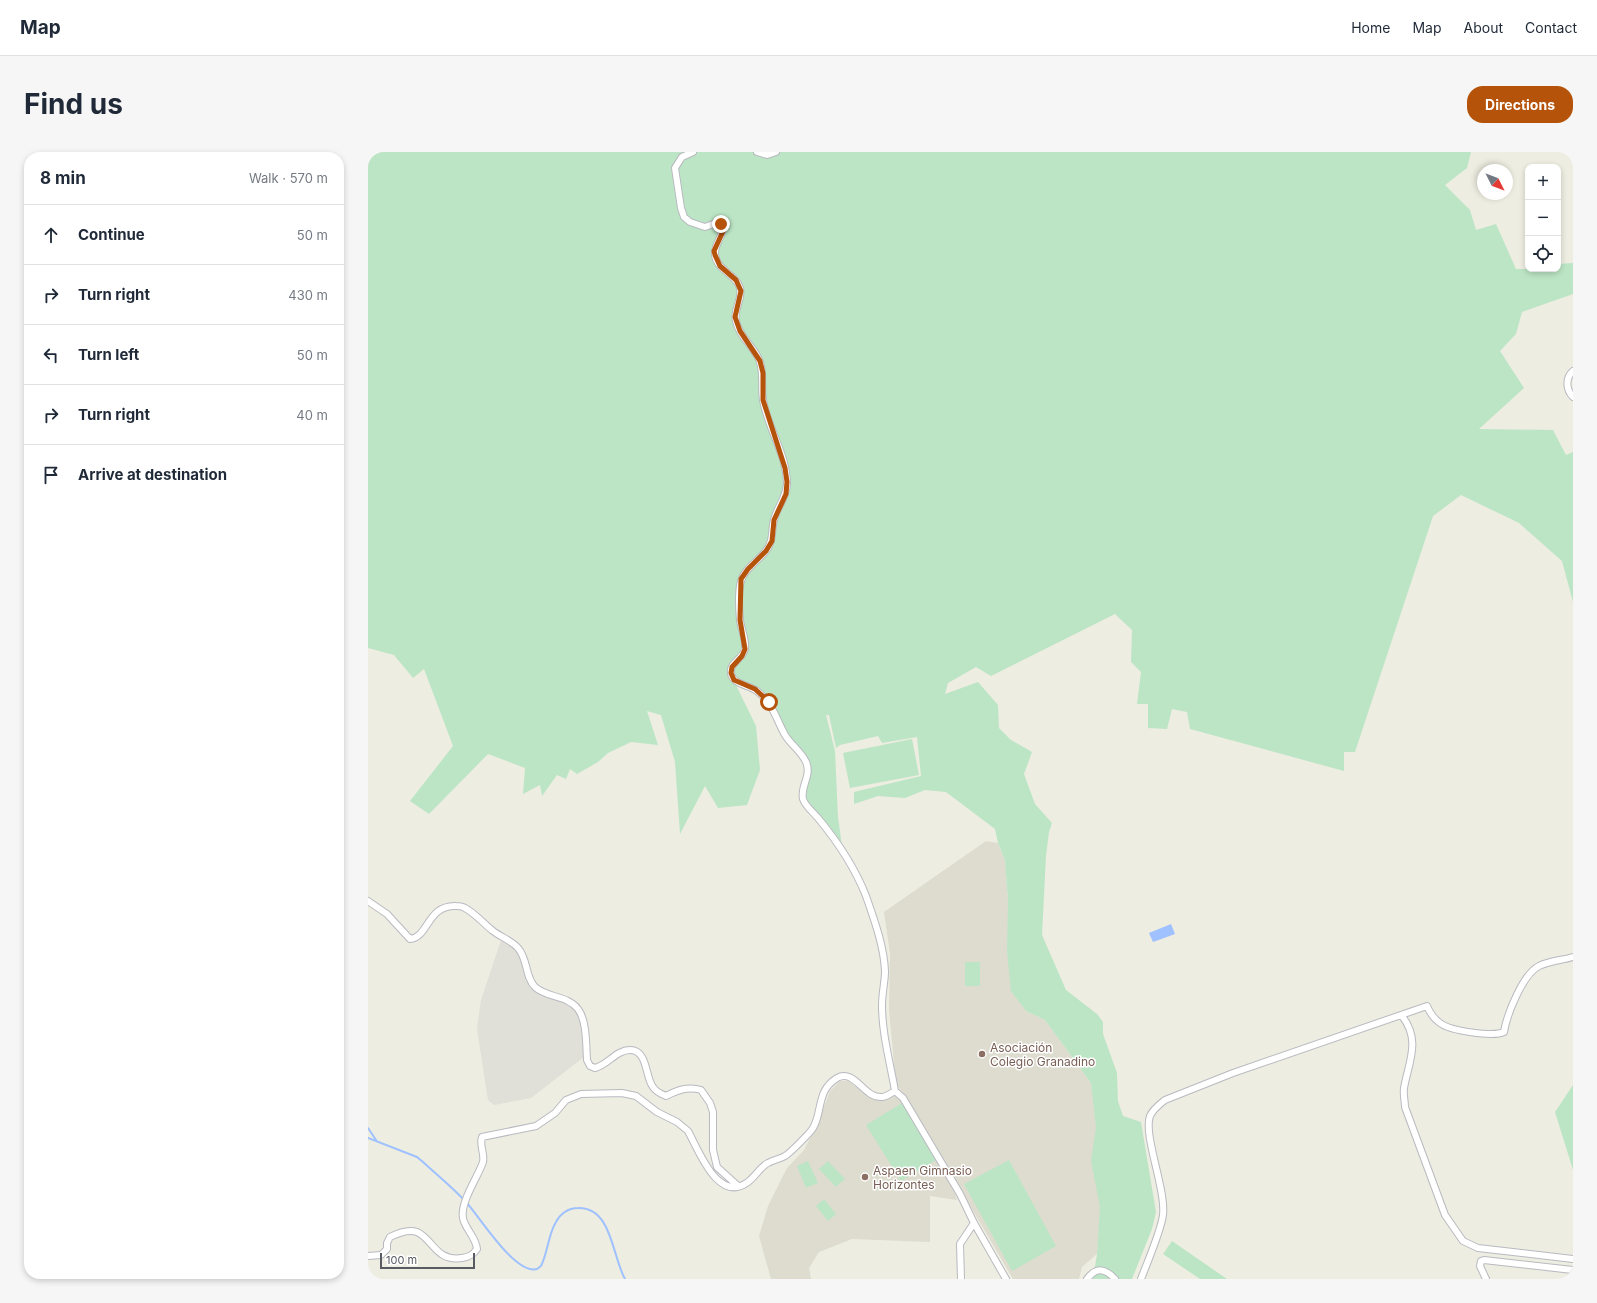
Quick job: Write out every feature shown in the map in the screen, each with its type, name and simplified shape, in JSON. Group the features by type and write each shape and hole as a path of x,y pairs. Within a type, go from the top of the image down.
{"street":[{"path":"693,152 682,157 675,168 681,208 684,217 690,222 705,227 719,222 723,227 721,238 714,251 715,255 720,266 736,280 741,291 735,317 740,331 760,361 763,373 763,400 785,468 787,482 786,494 774,520 772,541 766,551 748,569 741,579 740,620 745,649 742,656 732,667 731,673 734,680 755,689 769,702 786,736 803,756 808,765 809,774 803,792 804,802 818,818 857,876 866,896 882,950 885,972 882,1010 895,1091 903,1098 940,1160 1006,1279"},
{"path":"757,152 767,156 776,152"},
{"path":"1573,371 1567,380 1567,387 1573,398"},
{"path":"368,901 387,914 410,939 419,935 438,910 447,906 463,906 493,931 518,947 532,983 538,990 569,1001 578,1010 582,1020 587,1060 590,1066 595,1068 601,1066 623,1052 631,1050 639,1052 643,1058 649,1080 659,1093 666,1096 680,1089 694,1088 701,1090 710,1103 713,1112 714,1150 717,1167 738,1186"},
{"path":"1141,1279 1163,1217 1163,1201 1149,1131 1150,1116 1156,1107 1165,1100 1233,1073 1402,1016 1427,1006 1430,1013 1440,1023 1448,1028 1500,1034 1504,1032 1508,1015 1515,999 1532,973 1539,966 1573,957"},
{"path":"1402,1016 1412,1033 1413,1044 1404,1090 1405,1107 1445,1215 1463,1241 1478,1248 1573,1258"},
{"path":"368,1256 381,1255 387,1249 387,1243 390,1237 410,1231 418,1232 442,1255 460,1258 473,1254 477,1249 476,1243 463,1218 464,1208 473,1181 483,1161 480,1141 482,1138 536,1126 555,1113 566,1100 581,1094 622,1093 640,1098 657,1112 683,1126 710,1172 718,1180 726,1186 738,1186 749,1182 766,1164 788,1154 812,1131 823,1092 838,1078 846,1076 851,1077 872,1095 878,1097 883,1097 895,1091"},
{"path":"961,1279 960,1244 974,1223"},
{"path":"1486,1279 1480,1266 1481,1262 1484,1260 1573,1270"},
{"path":"1087,1279 1092,1272 1097,1269 1108,1272 1115,1279"},
{"path":"960,1270 966,1279"}],"shaded area":[{"name":"Asociación Colegio Granadino","path":"986,841 998,843 1005,860 1008,901 1026,1011 1045,1020 1091,1083 1101,1113 1102,1185 1097,1254 1082,1267 1079,1279 1013,1279 907,1098 896,1084 889,1010 890,954 884,912"},
{"path":"501,940 518,951 530,985 568,1004 576,1011 580,1022 584,1057 531,1098 494,1105 488,1100 477,1029 481,1000"},
{"name":"Aspaen Gimnasio Horizontes","path":"840,1081 849,1081 866,1095 881,1101 894,1094 904,1103 953,1186 957,1200 930,1196 930,1242 852,1239 819,1252 809,1268 811,1279 771,1279 759,1236 768,1206 787,1168 804,1150 817,1125 830,1091"}],"green space":[{"path":"368,152 1471,152 1467,168 1445,185 1470,210 1476,230 1496,224 1516,269 1525,269 1525,272 1561,272 1561,264 1573,263 1573,294 1522,312 1516,334 1500,351 1524,388 1479,429 1553,430 1566,455 1573,452 1573,602 1562,561 1519,523 1461,495 1433,516 1355,752 1344,752 1344,771 1190,729 1187,712 1172,709 1167,729 1148,728 1148,704 1137,704 1141,672 1131,662 1132,630 1115,614 991,676 976,667 948,683 945,694 978,682 998,705 999,728 1011,740 1032,752 1024,774 1035,804 1052,823 1049,832 1046,856 1042,935 1066,990 1097,1014 1103,1022 1103,1034 1117,1073 1118,1101 1123,1116 1141,1122 1156,1212 1152,1229 1132,1279 1093,1279 1097,1254 1100,1207 1091,1161 1096,1127 1091,1083 1045,1020 1026,1011 1011,991 1007,951 1008,901 1005,860 998,843 995,829 946,792 925,790 905,798 878,796 854,804 854,792 921,776 917,737 882,743 878,736 840,745 836,748 829,715 826,715 835,751 838,817 843,854 804,802 808,765 786,736 761,694 734,681 756,726 760,770 747,805 718,808 705,786 680,834 675,762 661,715 647,711 658,745 631,742 608,753 598,762 577,774 570,769 566,779 557,775 542,796 540,785 523,794 525,768 488,754 429,814 410,801 453,746 424,669 413,678 394,655 368,648"},
{"path":"912,739 919,775 850,788 843,753"},
{"path":"965,962 980,962 980,986 965,986"},
{"path":"1573,1085 1573,1170 1555,1112"},
{"path":"902,1103 936,1160 901,1181 866,1125"},
{"path":"1009,1160 1056,1246 1012,1271 964,1184"},
{"path":"808,1161 818,1183 806,1188 797,1166"},
{"path":"828,1161 845,1179 836,1187 819,1169"},
{"path":"824,1199 836,1214 828,1221 816,1206"},
{"path":"1172,1241 1227,1279 1200,1279 1163,1254"}],"water":[{"path":"1171,924 1175,934 1153,942 1149,933"}],"waterway":[{"path":"368,1128 376,1140"},
{"path":"368,1138 417,1157 466,1202 498,1243 519,1263 528,1268 537,1269 541,1266 553,1227 562,1214 574,1208 589,1210 598,1215 604,1224 625,1279"}],"place":[{"name":"Asociación Colegio Granadino","path":"982,1054"},
{"name":"Aspaen Gimnasio Horizontes","path":"865,1177"}],"route":[{"path":"721,224 724,229 714,251 715,255 720,266 736,280 741,291 735,317 740,331 760,361 763,373 763,400 785,468 787,482 786,494 774,520 772,541 766,551 748,569 741,579 740,620 745,649 742,656 732,667 731,673 734,680 755,689 769,702"}]}
